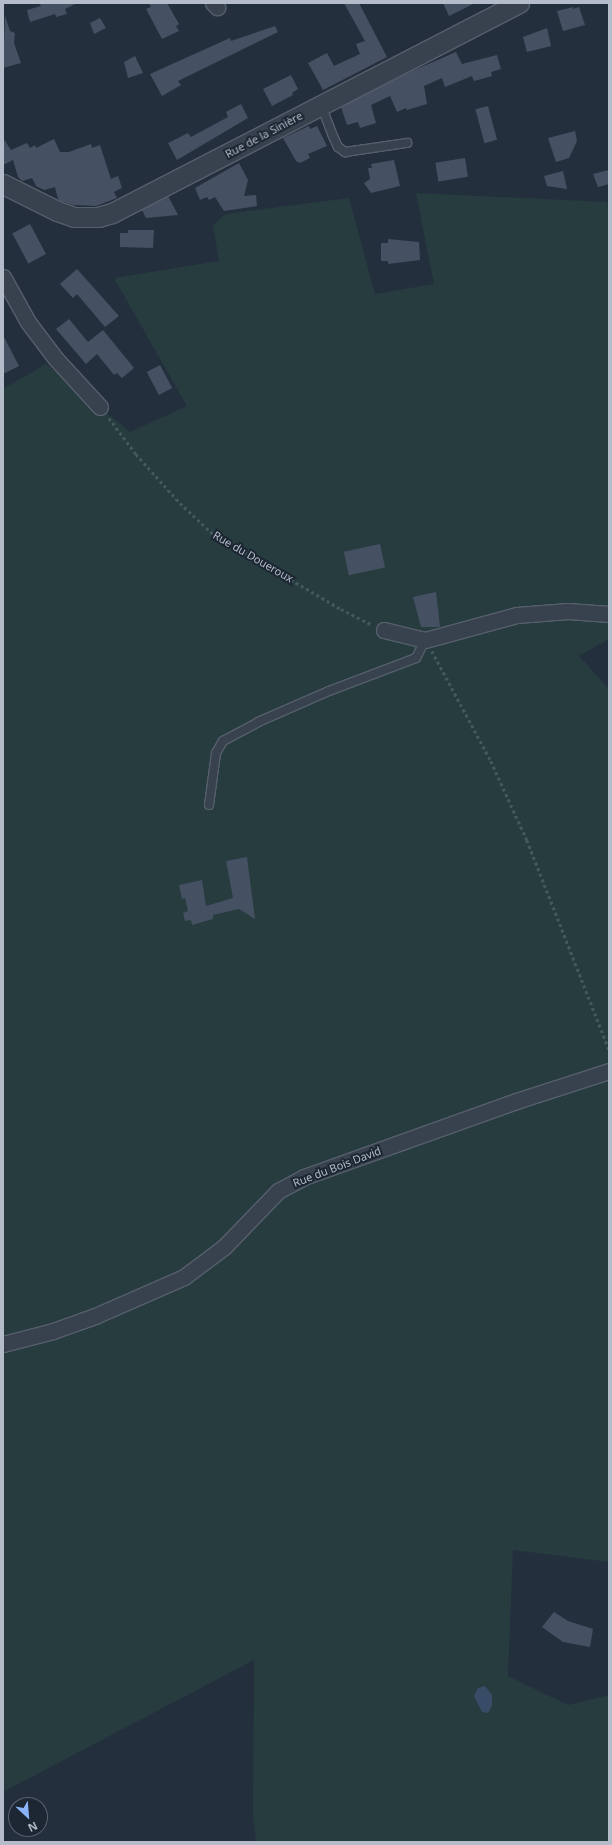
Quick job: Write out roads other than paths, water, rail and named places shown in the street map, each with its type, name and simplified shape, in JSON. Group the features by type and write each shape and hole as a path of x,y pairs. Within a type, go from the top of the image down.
{"street":[{"name":"Rue de la Sinière","path":"3,184 57,211 74,217 98,217 135,203 519,3"},
{"path":"3,277 6,293 56,359 100,406"},
{"path":"384,630 428,640 517,615 568,611 609,614"},
{"name":"Rue du Bois David","path":"3,1344 53,1331 95,1316 184,1277 224,1247 278,1191 304,1177 516,1101 609,1071"}],"lane":[{"path":"321,105 336,141 345,152 407,143"},
{"path":"210,805 216,753 223,741 258,722 329,691 416,658 428,640"}],"water":[{"path":"485,1686 492,1695 492,1706 488,1713 482,1712 474,1696 478,1688"}]}
